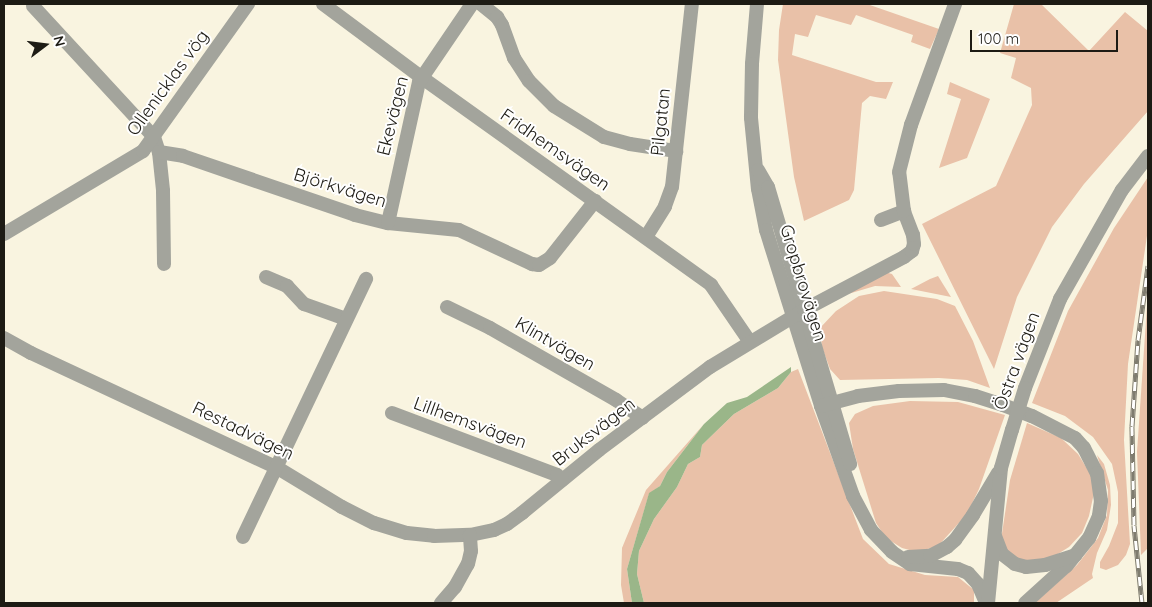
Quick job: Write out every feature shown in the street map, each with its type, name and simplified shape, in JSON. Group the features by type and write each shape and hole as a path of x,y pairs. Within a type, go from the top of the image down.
{"street":[{"name":"Ollenicklas vög","path":"4,234 136,157 154,137 248,4"},
{"name":"Fridhemsvägen","path":"323,4 421,77 646,237 716,290 750,342"},
{"name":"Ekevägen","path":"388,222 414,94 421,77 472,4"},
{"path":"481,4 497,17 502,25 514,58 525,75 554,106 604,137 621,142 676,151"},
{"name":"Pilgatan","path":"646,237 669,196 676,151 692,4"},
{"name":"Gropbrovägen","path":"757,4 751,109 758,169 768,187 799,313 863,517 878,540 898,556"},
{"path":"881,220 904,211 899,172 904,148 955,4"},
{"path":"33,6 154,137 159,152 163,191 164,264"},
{"name":"Björkvägen","path":"159,152 183,156 355,215 388,222 459,230 532,264 539,265 550,258 595,201"},
{"name":"Östra vägen","path":"987,603 1001,468 1025,388 1060,299 1122,190 1148,156"},
{"name":"Bruksvägen","path":"470,535 507,524 682,387 750,342 799,313 904,257 912,251 914,244 904,211"},
{"path":"266,277 291,289 304,304 346,319"},
{"path":"243,537 366,279"},
{"name":"Klintvägen","path":"447,307 490,328 616,400 642,418"},
{"name":"Restadvägen","path":"4,338 39,357 276,467 342,507 386,528 418,535 470,535"},
{"path":"827,404 858,396 899,391 944,390 976,396 1032,416 1075,438 1088,454 1097,473 1101,488 1101,501 1094,528 1066,566 1024,603"},
{"name":"Lillhemsvägen","path":"392,413 557,475 562,480"},
{"path":"898,556 930,556 947,547 961,533 1001,468"},
{"path":"994,532 1002,554 1015,564 1036,567 1075,554"},
{"path":"441,603 456,587 468,564 471,551 470,535"},
{"path":"898,556 910,564 958,569 968,573 978,584 987,603"}],"shaded area":[{"path":"783,4 867,4 939,29 930,49 911,42 913,35 856,15 851,25 816,15 808,37 795,34 792,55 876,82 893,82 886,99 870,96 862,103 854,190 849,200 804,221 794,177 778,60 779,30"},
{"path":"1014,4 1041,4 1089,51 1125,12 1148,31 1148,111 1084,184 1052,227 1017,297 994,369 922,224 996,186 1032,105 1031,88 1011,78 1016,58 1000,53"},
{"path":"950,82 990,99 967,158 939,168 961,99 947,94"},
{"path":"1148,177 1148,229 1128,364 1124,440 1130,544 1126,555 1118,565 1106,570 1100,568 1100,562 1118,523 1118,492 1112,464 1093,437 1065,416 1032,403 1068,311 1114,228"},
{"path":"885,272 892,274 901,287 875,286 848,294"},
{"path":"938,276 951,297 911,289 930,279"},
{"path":"884,291 937,299 955,306 973,341 990,388 967,380 939,378 840,380 830,369 822,347 820,328 836,311 859,296"},
{"path":"1148,291 1148,548 1141,555 1137,452"},
{"path":"791,367 791,372 778,388 734,414 702,445 700,457 688,464 677,487 654,519 639,551 637,574 644,603 632,603 627,569 649,493 660,486 667,472 704,424 727,403 747,397"},
{"path":"798,369 863,539 889,564 925,575 958,577 974,590 974,603 644,603 637,574 639,551 654,519 677,487 688,464 700,457 702,445 734,414 778,388 791,372"},
{"path":"910,401 958,402 1005,415 979,489 967,514 938,546 917,552 902,548 886,538 876,523 853,449 849,423 855,414 873,406"},
{"path":"1027,423 1061,438 1078,454 1091,475 1094,493 1089,516 1082,533 1069,547 1053,557 1036,560 1018,560 1007,553 1001,540 1010,480"},
{"path":"704,424 667,472 660,486 649,494 627,569 632,603 624,603 621,585 622,548 646,490"},
{"path":"1097,455 1104,464 1110,485 1111,505 1107,530 1097,553 1092,574 1093,578 1056,603 1035,603 1077,565 1098,538 1107,515 1108,490"}],"railway":[{"path":"1142,603 1134,525 1132,426 1138,340 1148,266"}]}
